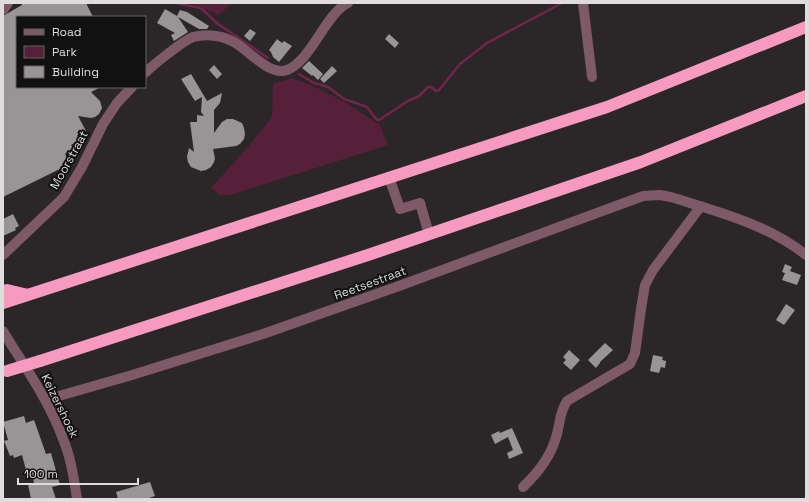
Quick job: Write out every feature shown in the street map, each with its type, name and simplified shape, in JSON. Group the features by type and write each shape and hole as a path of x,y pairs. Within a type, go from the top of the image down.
{"highway":[{"path":"3,303 29,296 389,177 607,107 806,27"},
{"path":"5,371 40,361 429,234 641,162 806,96"},
{"path":"3,291 6,290 29,296"}],"street":[{"path":"3,10 8,3"},
{"path":"146,72 167,54 193,37 208,35 223,37 237,44 273,70 286,70 300,61 334,15 348,3"},
{"path":"583,3 592,77"},
{"name":"Moorstraat","path":"3,255 64,197 82,167 103,124 117,103 131,88"},
{"path":"389,177 400,209 420,203 429,234"},
{"name":"Reetsestraat","path":"45,400 153,369 263,334 385,292 643,196 660,195 671,197 742,220 783,239 806,255"},
{"path":"523,487 534,476 552,446 557,435 561,411 567,401 630,364 634,358 645,284 653,270 701,206"},
{"name":"Keizershoek","path":"3,331 45,400 63,438 74,479 77,499"}],"green space":[{"path":"189,3 233,3 218,15 202,7"},
{"path":"292,78 313,86 345,102 380,125 388,145 230,195 220,195 211,188 247,148 272,117 273,84"}],"building":[{"path":"21,3 86,3 92,16 16,16 16,88 99,88 91,92 100,101 102,108 99,114 95,117 91,118 78,116 86,131 77,135 80,140 71,145 74,150 65,154 70,164 3,197 3,16 22,5"},
{"path":"165,9 177,16 180,10 187,12 209,26 207,29 199,29 178,17 188,32 174,41 171,35 175,33 157,23"},
{"path":"250,29 256,33 250,41 244,36"},
{"path":"389,34 399,43 395,48 385,39"},
{"path":"277,39 282,43 284,41 292,46 279,62 273,57 269,50"},
{"path":"309,61 323,74 318,80 302,68"},
{"path":"214,65 222,74 217,79 209,70"},
{"path":"332,66 337,71 324,83 320,79"},
{"path":"191,74 207,101 222,93 220,103 214,110 214,133 222,122 227,119 233,119 242,123 245,134 244,139 236,146 213,149 215,158 214,162 211,167 201,171 191,167 187,157 189,148 194,152 190,122 197,122 197,115 204,116 201,112 202,97 195,101 181,79"},
{"path":"13,214 19,226 15,228 16,230 3,236 3,219"},
{"path":"785,264 792,267 790,271 801,275 797,285 782,280 785,273 782,272"},
{"path":"786,304 795,310 784,325 776,320"},
{"path":"605,343 613,350 600,362 596,368 588,360"},
{"path":"569,350 580,360 571,370 563,363 566,360 563,357"},
{"path":"653,355 663,357 662,360 666,361 665,368 661,367 659,373 650,371"},
{"path":"24,416 26,423 34,420 46,454 51,453 60,485 52,487 56,499 31,499 28,484 34,483 31,469 26,470 22,455 14,458 13,455 10,456 4,441 8,440 3,422"},
{"path":"512,428 523,453 509,459 507,453 513,450 508,437 495,444 491,435 499,431 500,433"},
{"path":"150,482 155,496 146,499 118,499 116,492"}],"waterway":[{"path":"175,3 201,8 218,24 268,58"},
{"path":"299,74 314,83 328,87 344,99 367,107 376,119 379,120 408,101 419,96 428,87 431,87 436,91 439,90 460,64 487,43 562,3"}]}
